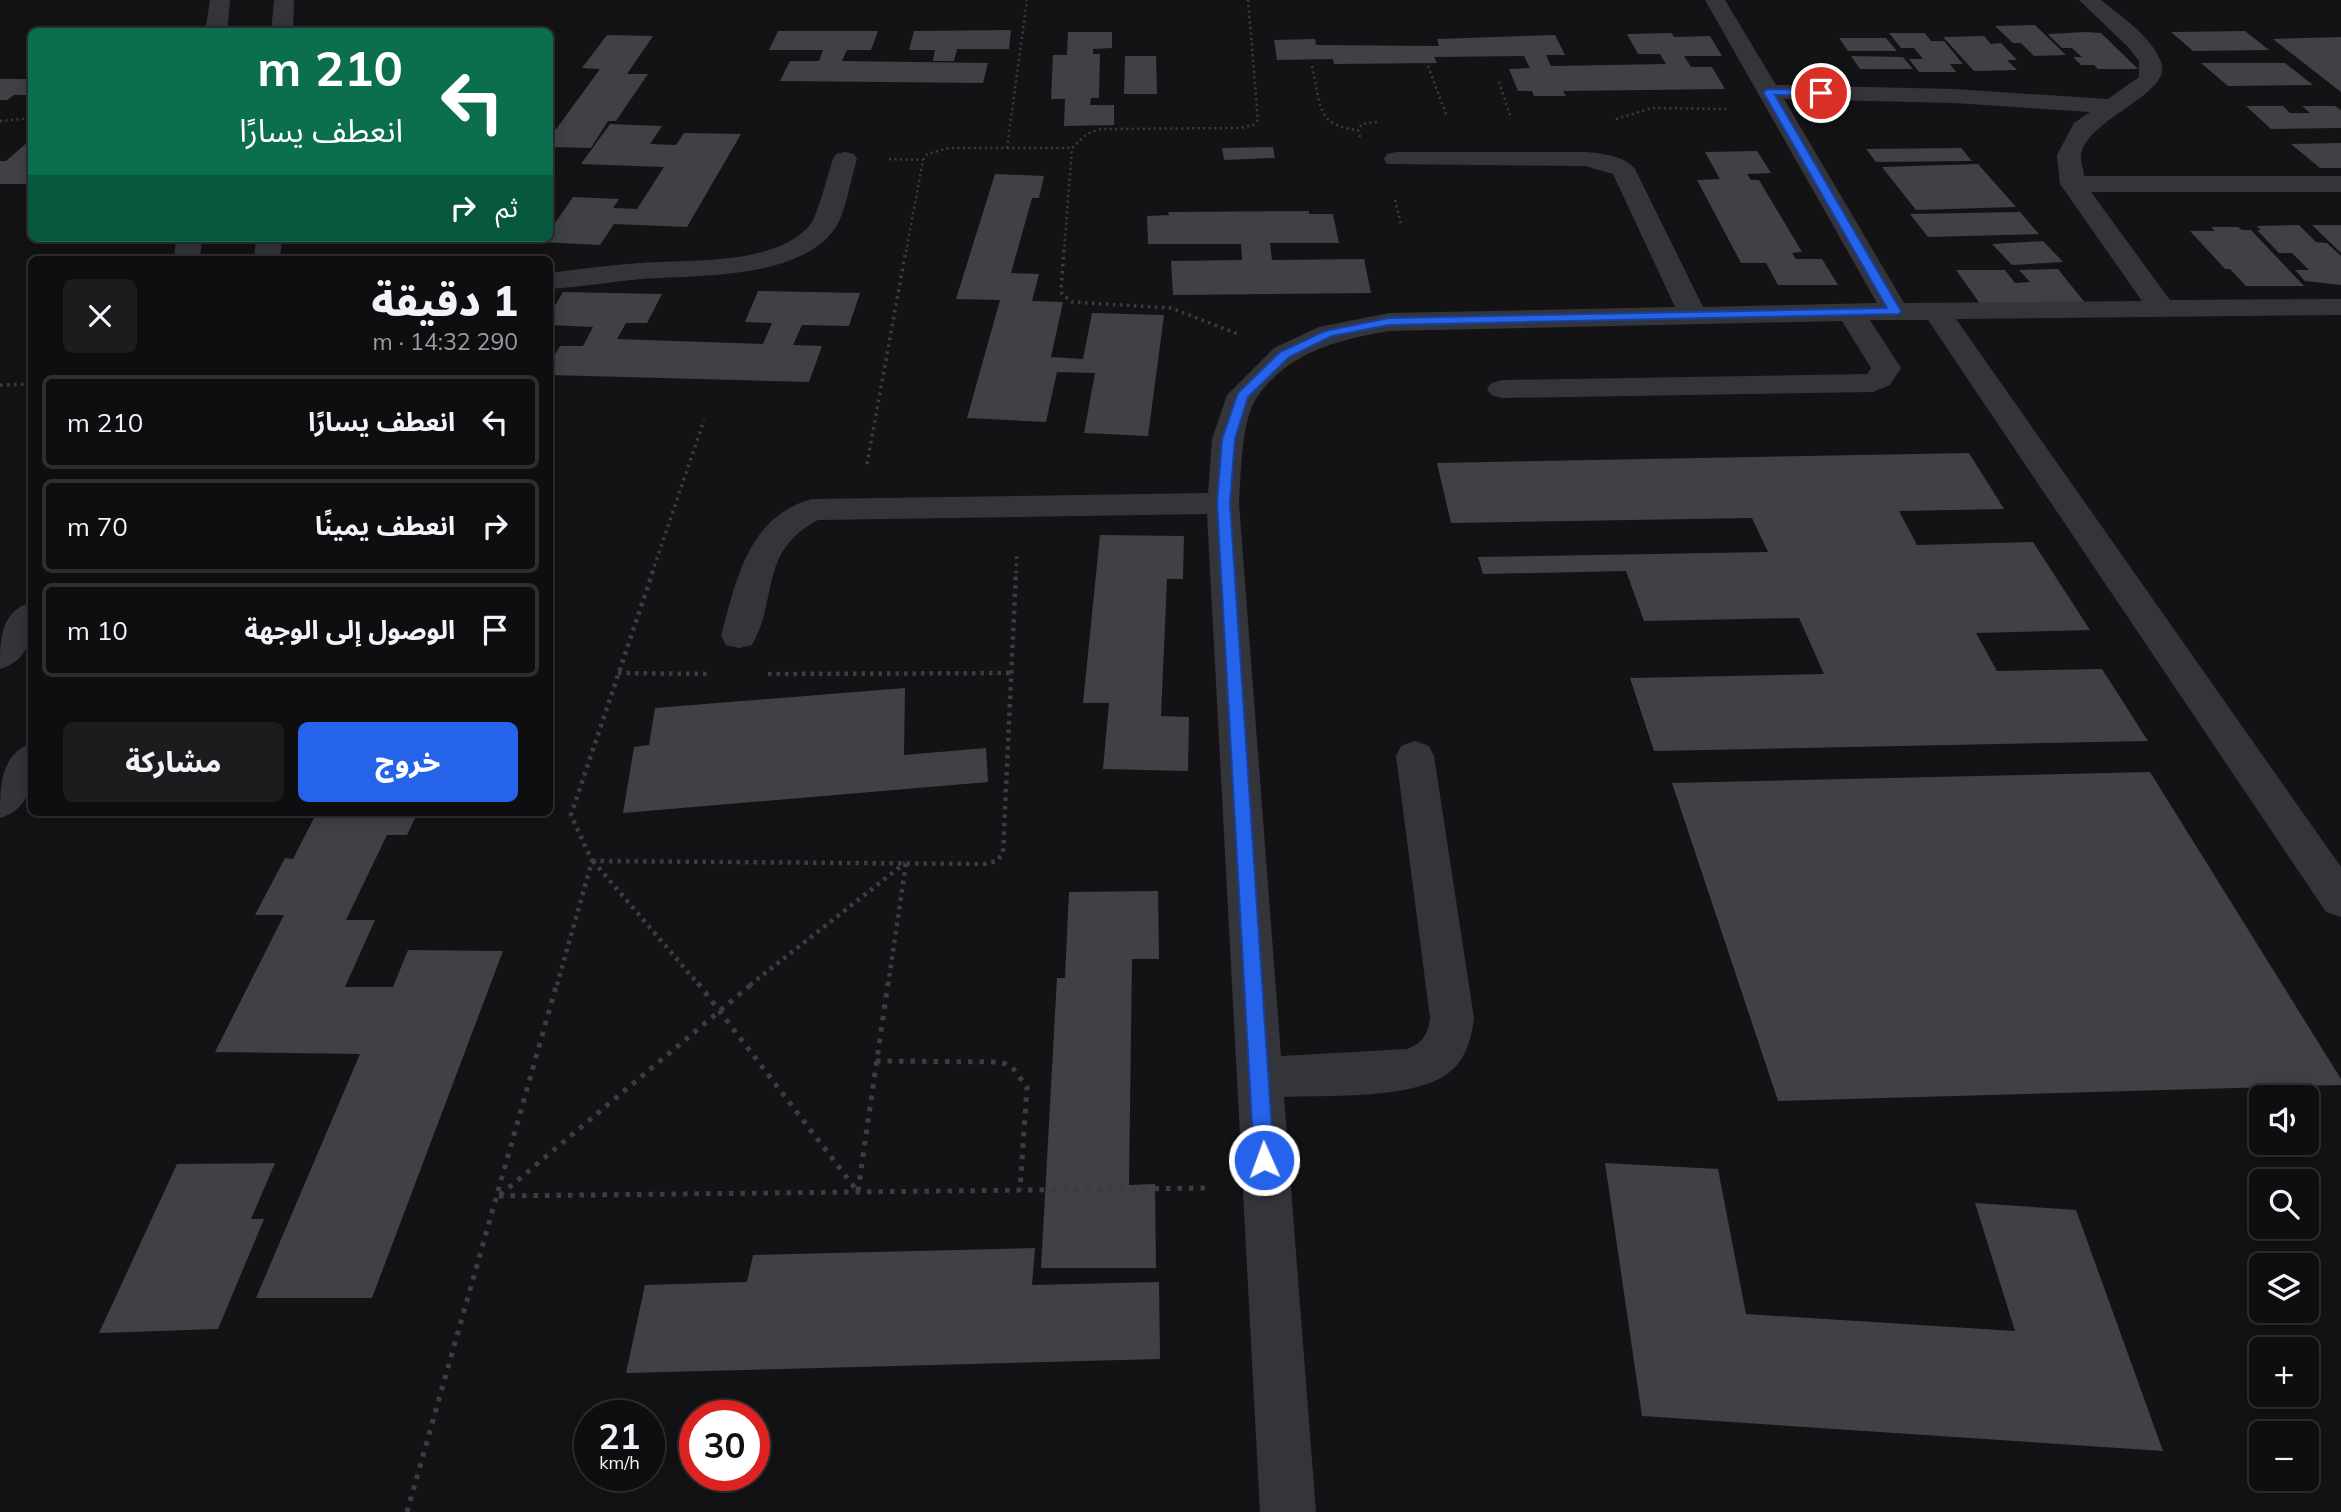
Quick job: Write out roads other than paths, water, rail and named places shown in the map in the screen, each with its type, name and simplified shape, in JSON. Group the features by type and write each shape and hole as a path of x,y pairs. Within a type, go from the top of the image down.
{"street":[{"path":"216,28 220,0"},
{"path":"282,28 284,0"},
{"path":"1716,0 1895,311"},
{"path":"2089,0 2148,56 2152,69 2149,80 2082,128 2069,155 2073,184 2162,309"},
{"path":"1768,92 1968,97 2113,106"},
{"path":"553,281 641,271 737,266 772,257 802,244 823,227 845,159"},
{"path":"1396,159 1585,159 1612,163 1628,176 1692,314"},
{"path":"2073,184 2341,184"},
{"path":"1288,1512 1223,503 1228,439 1242,396 1284,354 1329,334 1389,321 1895,311 2341,307"},
{"path":"1937,311 2341,900"},
{"path":"1502,389 1873,383 1880,379 1886,368 1851,312"},
{"path":"739,636 764,550 782,526 812,510 1223,503"},
{"path":"0,656 28,619"},
{"path":"1261,1078 1407,1070 1424,1066 1437,1058 1446,1047 1452,1018 1415,756"},
{"path":"0,803 28,763"}]}
